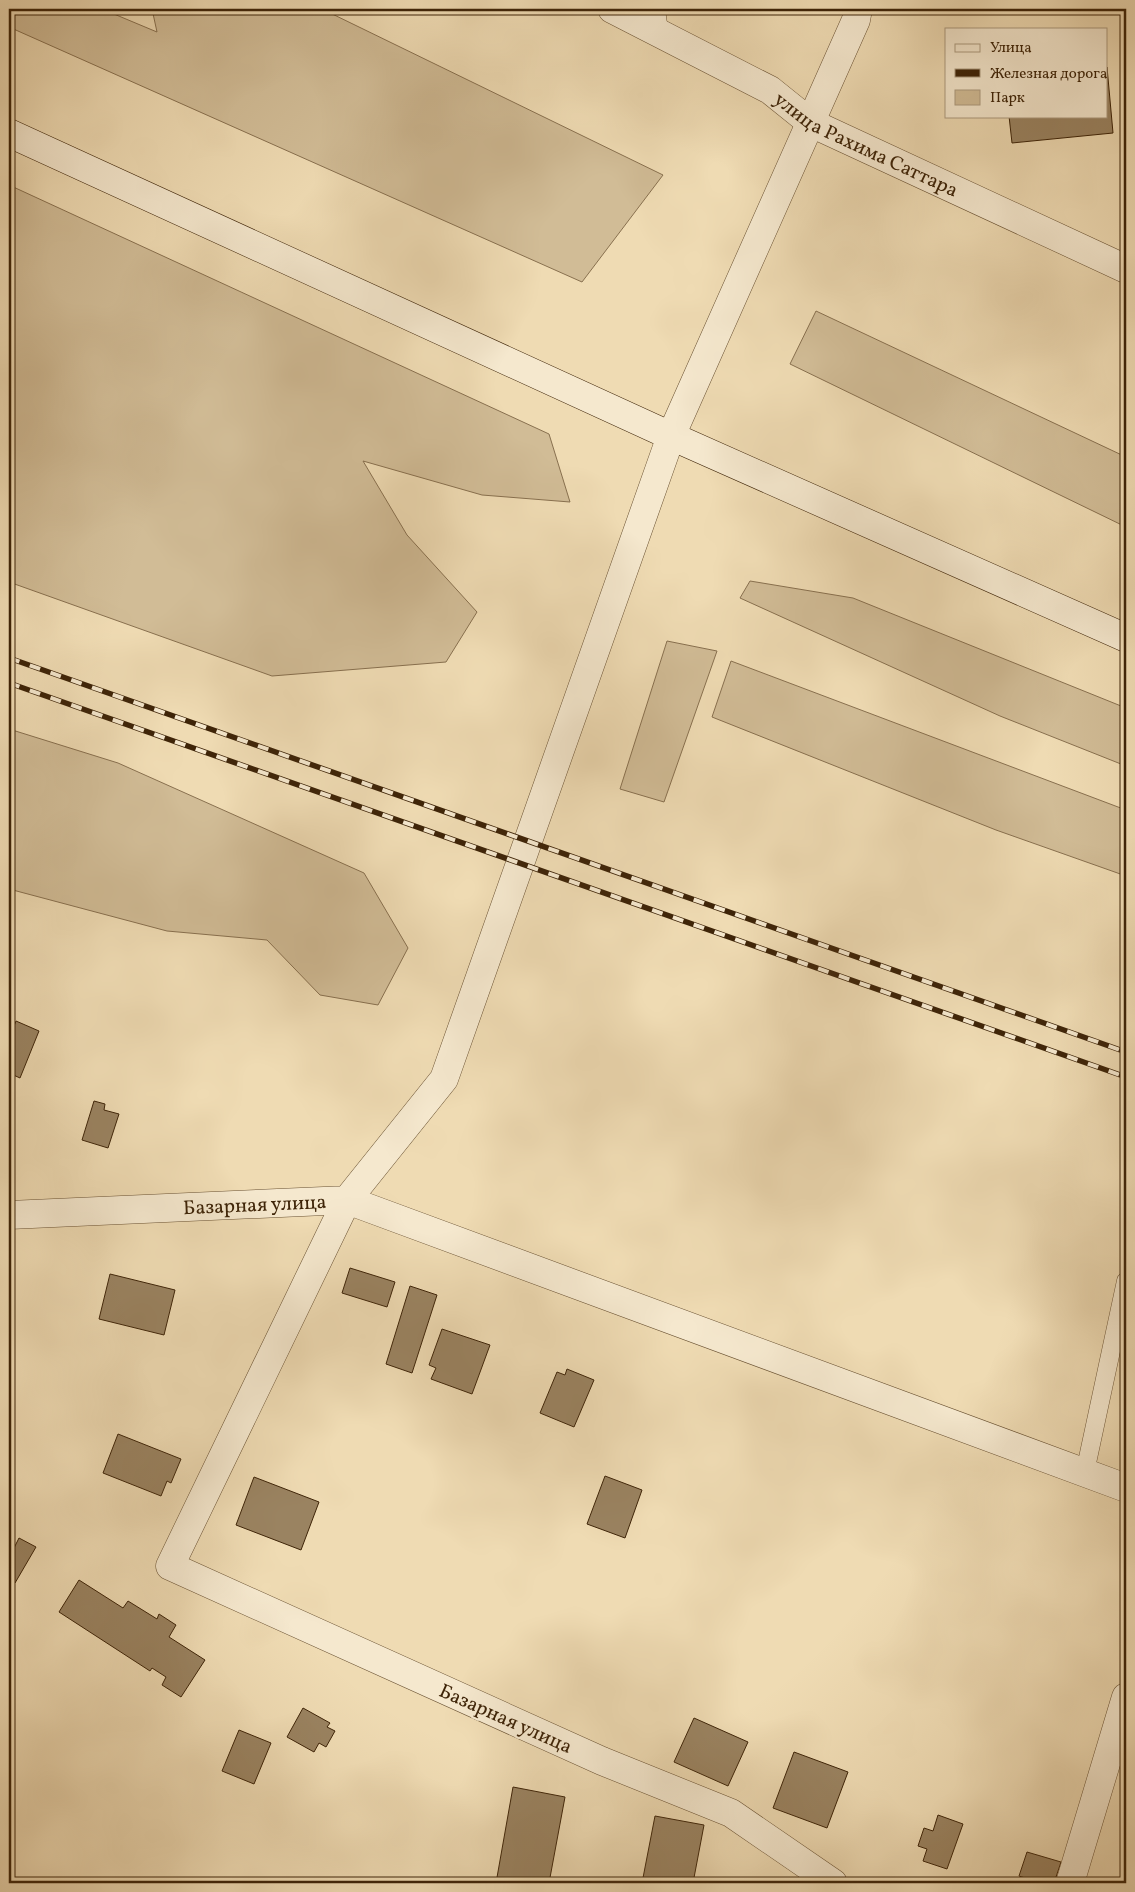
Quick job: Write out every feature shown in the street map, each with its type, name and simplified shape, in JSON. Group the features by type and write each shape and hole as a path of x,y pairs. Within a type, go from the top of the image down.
{"street":[{"name":"улица Рахима Саттара","path":"612,9 658,20 770,90 811,123 1126,269"},
{"name":"Базарная улица","path":"833,1883 731,1813 602,1761 170,1566 346,1200 444,1079 671,436 811,123 856,20 858,9"},
{"path":"9,133 671,436 1126,638"},
{"name":"Базарная улица","path":"9,1215 346,1200"},
{"path":"346,1200 1126,1488"},
{"path":"1070,1883 1126,1697"}],"lane":[{"path":"1085,1472 1126,1282"}],"green space":[{"path":"9,9 102,9 157,32 152,9 322,9 663,175 582,282 9,27"},
{"path":"9,185 549,434 570,502 482,495 363,461 407,535 477,612 446,662 272,676 9,582"},
{"path":"816,311 1126,457 1126,527 790,364"},
{"path":"750,581 853,598 1126,708 1126,766 1000,716 740,598"},
{"path":"667,641 717,651 664,802 620,789"},
{"path":"731,661 1126,810 1126,876 996,830 712,717"},
{"path":"9,729 118,763 364,873 408,948 378,1005 320,995 267,940 167,931 9,889"}],"building":[{"path":"1108,78 1113,133 1012,143 1009,118 1108,118"},
{"path":"16,1021 39,1031 20,1078 9,1073 9,1039"},
{"path":"94,1101 105,1104 104,1110 119,1114 108,1148 82,1140"},
{"path":"350,1268 395,1282 387,1307 342,1293"},
{"path":"110,1274 175,1290 164,1335 99,1319"},
{"path":"410,1286 437,1295 412,1373 386,1364"},
{"path":"442,1329 490,1345 472,1394 431,1379 436,1368 429,1365"},
{"path":"567,1369 594,1380 574,1427 540,1413 557,1372 565,1375"},
{"path":"118,1434 181,1459 171,1483 167,1481 161,1496 103,1473"},
{"path":"605,1476 642,1490 625,1538 587,1524"},
{"path":"254,1477 319,1502 301,1550 236,1525"},
{"path":"19,1538 36,1547 15,1583 9,1579 9,1550 12,1552"},
{"path":"79,1580 123,1608 128,1601 157,1619 159,1614 176,1625 169,1637 205,1660 181,1697 162,1685 166,1677 152,1668 150,1671 59,1612"},
{"path":"303,1708 330,1723 327,1727 335,1731 326,1747 319,1743 314,1752 287,1737"},
{"path":"694,1718 748,1742 728,1786 674,1762"},
{"path":"239,1730 271,1743 254,1784 222,1771"},
{"path":"794,1752 848,1772 827,1828 773,1808"},
{"path":"513,1787 565,1797 549,1883 496,1883"},
{"path":"938,1815 963,1824 947,1869 923,1861 927,1849 918,1846 924,1828 933,1831"},
{"path":"655,1816 704,1825 693,1883 642,1883"},
{"path":"1027,1852 1061,1862 1054,1883 1024,1883 1025,1878 1019,1876"}],"railway":[{"path":"9,658 1126,1052"},
{"path":"9,683 1126,1077"}]}
